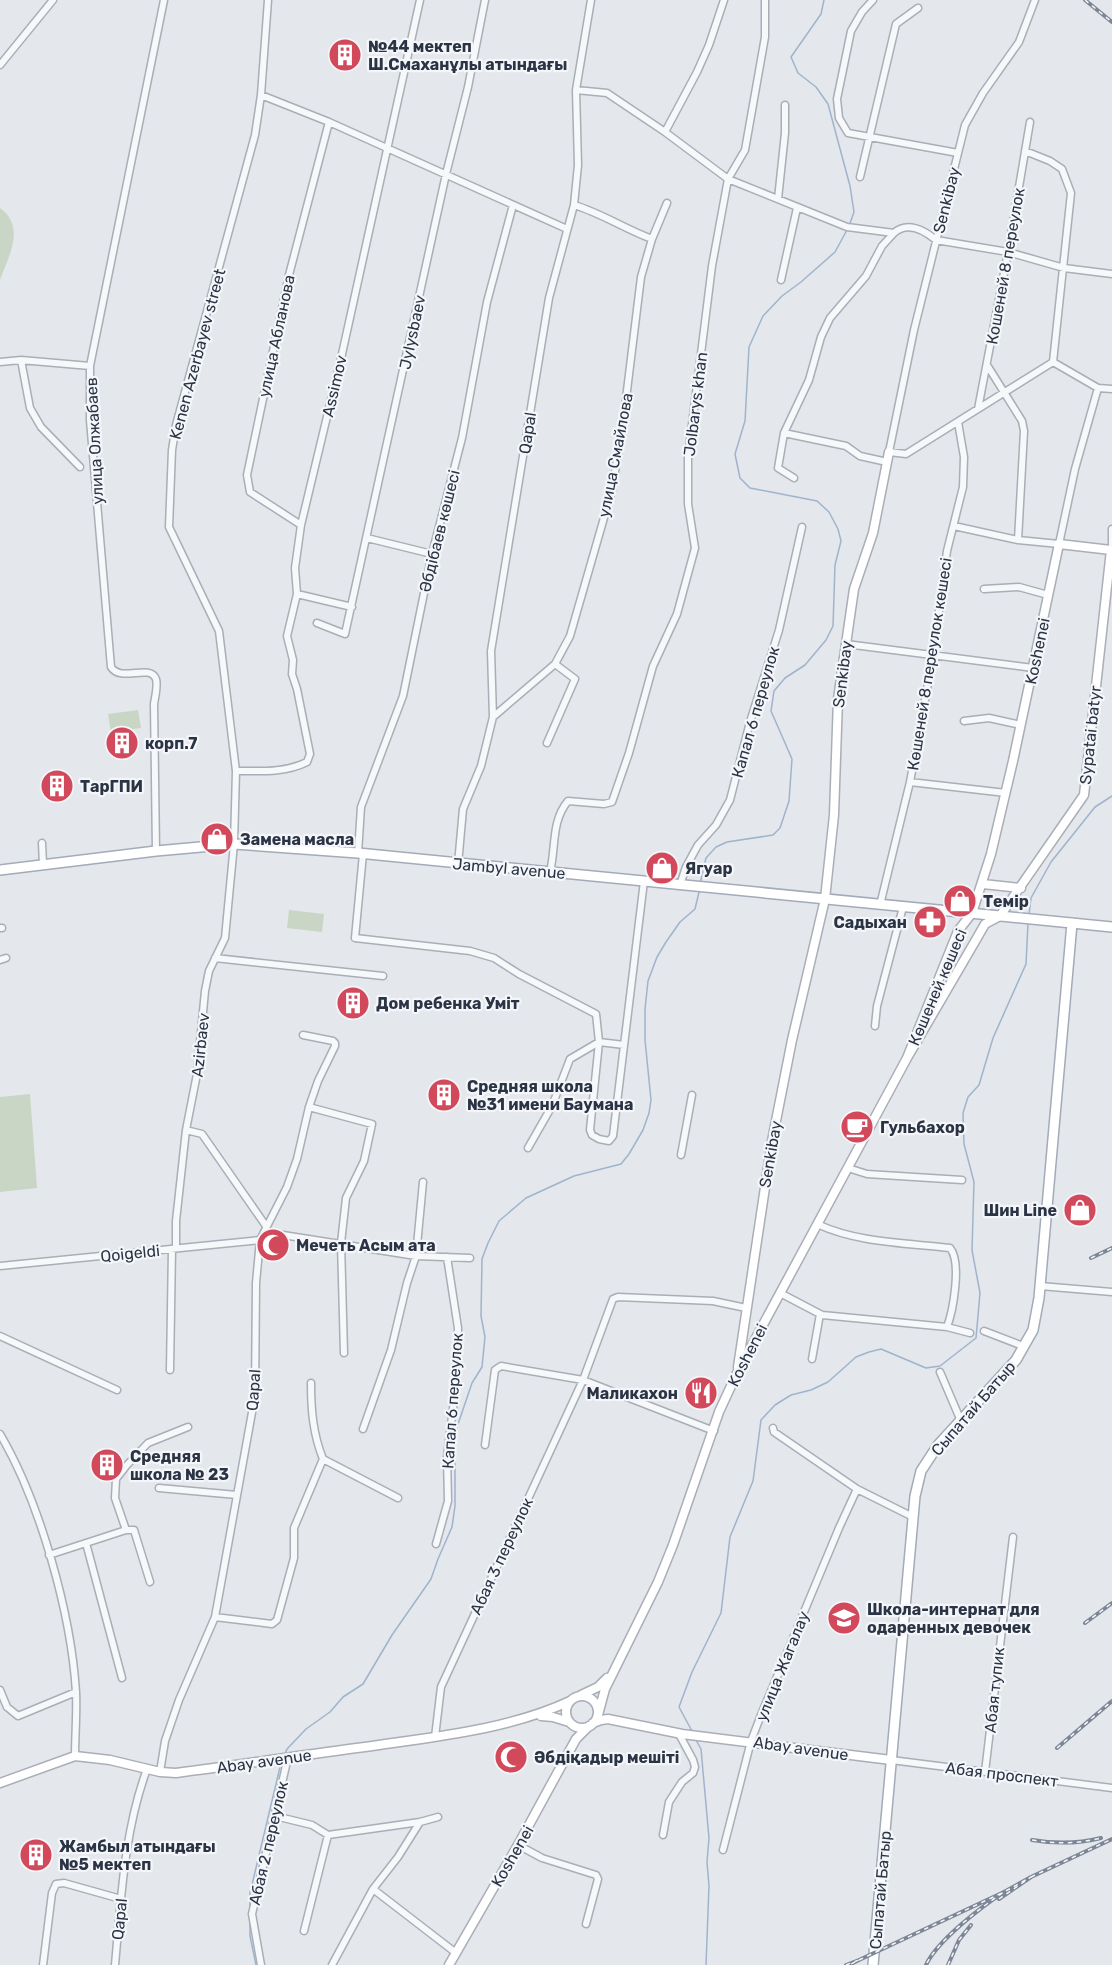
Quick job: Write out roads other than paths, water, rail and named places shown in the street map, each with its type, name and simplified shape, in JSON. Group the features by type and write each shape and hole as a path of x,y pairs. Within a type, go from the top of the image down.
{"main road":[{"name":"Senkibay","path":"737,1373 772,1142 792,1040 825,899 834,815 838,699 854,589 873,533 888,457"},
{"path":"1059,544 1111,550"},
{"name":"Koshenei","path":"972,913 1006,793 1059,544"},
{"name":"Sypatai batyr","path":"1000,916 1084,795 1111,550"},
{"name":"Jambyl avenue","path":"0,870 234,844 361,854 1112,927"},
{"path":"982,884 1021,888"},
{"name":"Көшеней көшесі","path":"972,913 978,931 977,938"},
{"name":"Көшеней көшесі","path":"907,1058 958,931 972,913"},
{"name":"Көшеней көшесі","path":"907,1058 985,924 1000,916"},
{"name":"Сыпатай Батыр","path":"873,1965 915,1496 921,1471 938,1445 1016,1360 1033,1330 1040,1286 1072,923"},
{"name":"Koshenei","path":"449,1965 580,1734 595,1715 616,1665 658,1582 719,1412 737,1373 907,1058"},
{"path":"531,1717 598,1687 616,1665"},
{"path":"578,1696 590,1698 595,1715 602,1720 624,1722 680,1734"},
{"path":"570,1701 566,1710 567,1719 575,1736 573,1747"},
{"path":"531,1717 553,1717 580,1728 595,1715 609,1715 624,1722"},
{"name":"Abay avenue","path":"0,1784 75,1756 110,1760 160,1772 176,1773 435,1737 531,1717"},
{"name":"Abay avenue","path":"680,1734 891,1760"}],"street":[{"path":"0,64 53,0"},
{"name":"улица Олжабаев","path":"156,851 154,704 156,682 150,673 120,674 114,672 111,667 90,420 90,366 164,0"},
{"name":"Kenen Azerbayev street","path":"234,844 236,771 219,631 170,527 172,450 176,424 255,135 261,95 268,0"},
{"name":"Assimov","path":"236,771 297,767 307,762 310,754 292,674 293,660 287,636 297,594 295,568 301,525 342,354 420,0"},
{"name":"Jylysbaev","path":"317,622 345,634 446,174 468,87 485,0"},
{"name":"Qapal","path":"458,864 464,809 481,766 493,717 491,651 549,298 574,205 578,165 576,90 591,0"},
{"path":"664,132 697,72 724,0"},
{"name":"Jolbarys khan","path":"550,872 560,810 568,801 604,804 612,801 629,753 653,666 677,614 695,548 688,504 688,456 712,266 728,179 745,150 765,37 765,0"},
{"path":"873,0 862,12 851,31 837,99 839,118 848,133 958,153"},
{"name":"Senkibay","path":"888,457 914,330 965,125 983,93 1019,42 1035,0"},
{"path":"860,177 896,24 918,8"},
{"path":"576,90 607,93 728,179 847,227 894,233"},
{"path":"261,95 329,122 567,229"},
{"path":"778,199 785,134 785,105"},
{"name":"улица Абланова","path":"301,525 250,492 248,475 289,275 329,122"},
{"name":"Кошеней 8 переулок","path":"978,409 1030,122"},
{"path":"1025,151 1050,161 1062,169 1071,193 1053,362"},
{"name":"улица Смайлова","path":"493,717 555,664 570,636 612,490 623,423 641,278 652,239 667,203"},
{"name":"Әбдібаев көшесі","path":"513,205 487,302 462,438 432,554 403,696 361,807 361,854 355,938 450,947 494,958 519,975 596,1014 599,1042"},
{"path":"574,205 595,211 628,230 652,239"},
{"path":"781,280 797,207"},
{"path":"794,478 778,468 784,433 809,380 821,337 830,318 866,276 882,246 894,233 905,227 914,228 927,232 936,240 1008,252 1064,268 1112,274"},
{"path":"0,362 21,360 90,366"},
{"path":"21,360 30,408 40,427 80,467"},
{"path":"1053,362 1098,388 1112,390"},
{"path":"784,433 846,446 860,456 888,457 906,454 1053,362"},
{"path":"987,364 1022,421 1024,431 1018,540"},
{"name":"Koshenei","path":"1059,544 1075,469 1098,388"},
{"name":"Көшеней 8 переулок көшесі","path":"880,905 910,782 933,656 947,551 963,487 964,457 958,422"},
{"path":"954,526 1018,540 1059,544"},
{"name":"Капал 6 переулок","path":"680,885 686,867 698,845 716,825 730,800 750,722 778,630 802,527"},
{"name":"Sypatai batyr","path":"1111,550 1112,529"},
{"path":"367,538 432,554"},
{"path":"984,589 1018,587 1048,595"},
{"path":"297,594 352,607"},
{"path":"846,644 1033,668"},
{"path":"548,743 575,679 555,664"},
{"path":"964,721 990,718 1021,725"},
{"path":"910,782 1006,793"},
{"path":"42,843 43,864"},
{"name":"Azirbaev","path":"170,1370 174,1249 186,1130 197,1074 208,971 225,938 234,844"},
{"path":"599,1042 590,1130 592,1135 609,1141 613,1136 644,881"},
{"path":"875,1026 877,1006 903,907"},
{"path":"215,958 383,976"},
{"name":"Qapal","path":"160,1772 165,1741 179,1700 215,1617 255,1396 256,1283 260,1240 288,1187 309,1107 335,1043 303,1035"},
{"path":"528,1148 552,1106 570,1059 599,1042 624,1045"},
{"path":"681,1155 692,1095"},
{"path":"309,1107 372,1124 364,1161 346,1198 340,1243 345,1353"},
{"path":"186,1130 202,1134 265,1229 416,1256 470,1257"},
{"path":"848,1168 867,1174 962,1180"},
{"path":"363,1429 391,1350 416,1256 423,1182"},
{"path":"817,1224 836,1233 906,1245 950,1248 953,1252 955,1269 953,1310 947,1327"},
{"name":"Qoigeldi","path":"0,1266 260,1240"},
{"name":"Капал 6 переулок","path":"436,1544 448,1501 447,1457 455,1392 458,1328 447,1257"},
{"path":"1040,1286 1112,1293"},
{"path":"780,1293 820,1314 947,1327 970,1333"},
{"name":"Абая 3 переулок","path":"435,1737 441,1687 583,1380 613,1299 618,1297 713,1301 746,1308"},
{"path":"812,1359 820,1314"},
{"path":"984,1331 1023,1346"},
{"path":"0,1336 117,1390"},
{"path":"485,1445 495,1370 507,1367 583,1380 714,1431"},
{"path":"940,1372 961,1421"},
{"path":"311,1383 311,1418 316,1443 323,1459 398,1498"},
{"path":"126,1530 115,1498 116,1479 148,1443 188,1427"},
{"path":"773,1428 774,1432 857,1489 913,1516"},
{"path":"0,1434 14,1459 49,1554 67,1627 76,1692 75,1756"},
{"path":"215,1617 272,1624 277,1620 294,1558 294,1528 323,1459"},
{"path":"159,1488 237,1495"},
{"name":"улица Жагалау","path":"723,1850 751,1742 838,1528 857,1489"},
{"path":"49,1554 126,1530 134,1530 150,1582"},
{"name":"Абая тупик","path":"985,1772 1006,1577 1013,1537"},
{"path":"86,1543 122,1678"},
{"path":"0,1690 7,1707 18,1716 76,1692"},
{"path":"663,1835 669,1802 682,1782 693,1773 695,1767 680,1734"},
{"name":"Абая 2 переулок","path":"261,1965 252,1914 288,1757"},
{"name":"Абая проспект","path":"891,1760 1112,1788"},
{"name":"Qapal","path":"115,1965 121,1899 134,1815 140,1786 147,1769"},
{"path":"275,1816 312,1825 328,1834 420,1822 438,1817"},
{"path":"332,1965 373,1889 398,1857 420,1822"},
{"path":"304,1931 328,1834"},
{"path":"518,1845 542,1858 596,1875 598,1879 586,1924"},
{"path":"43,1965 52,1893 56,1884 64,1883 121,1899"},
{"path":"373,1889 456,1953"}],"waterway":[{"path":"824,0 821,14 791,57 798,73 816,87 828,104 850,186 854,212 849,226"},
{"path":"700,884 706,858 716,847 727,842 773,835 780,828 789,801 792,759 771,711 774,691 785,678 805,665 826,640 833,626 835,565 841,541 838,529 829,512 817,501 750,488 740,478 735,454 745,421 749,347 763,316 782,296 835,252 847,230"},
{"path":"1029,915 1031,898 1051,862 1095,807 1112,796"},
{"path":"285,1754 306,1729 330,1712 343,1697 363,1684 392,1635 431,1579 452,1527 455,1506 455,1433 472,1383 482,1367 485,1337 481,1316 482,1259 488,1243 499,1221 526,1198 574,1176 621,1164 629,1154 643,1130 651,1100 645,1040 648,981 657,957 666,942 680,922 695,909 699,892"},
{"path":"693,1733 679,1707 692,1672 721,1613 730,1537 753,1481 761,1420 775,1405 791,1395 811,1390 828,1382 856,1357 869,1352 881,1349 926,1368 940,1366 976,1338 980,1293 972,1250 974,1182 964,1144 963,1113 968,1097 979,1085 993,1038 1026,964 1028,923"},
{"path":"696,1740 701,1749 709,1838 706,1965"},
{"path":"250,1911 250,1893 281,1763"},
{"path":"250,1919 250,1936 256,1965"}],"railway":[{"path":"1085,0 1112,22"},
{"path":"1091,1258 1112,1248"},
{"path":"1085,1623 1112,1603"},
{"path":"1057,1748 1112,1701"},
{"path":"1032,1840 1066,1843 1101,1838"},
{"path":"1031,1877 1112,1839"},
{"path":"999,1899 1031,1877 1004,1892"},
{"path":"859,1960 1004,1892 949,1935 926,1965"},
{"path":"948,1965 959,1940 971,1925"},
{"path":"846,1965 859,1960 849,1965"}],"place":[{"name":"№44 мектеп Ш.Смаханұлы атындағы","path":"345,55"},
{"name":"корп.7","path":"122,743"},
{"name":"ТарГПИ","path":"57,786"},
{"name":"Замена масла","path":"217,839"},
{"name":"Ягуар","path":"662,868"},
{"name":"Темір","path":"960,901"},
{"name":"Садыхан","path":"930,922"},
{"name":"Дом ребенка Умiт","path":"353,1003"},
{"name":"Средняя школа №31 имени Баумана","path":"444,1095"},
{"name":"Гульбахор","path":"857,1127"},
{"name":"Шин Line","path":"1080,1210"},
{"name":"Мечеть Асым ата","path":"273,1245"},
{"name":"Маликахон","path":"701,1393"},
{"name":"Средняя школа № 23","path":"107,1465"},
{"name":"Школа-интернат для одаренных девочек","path":"844,1618"},
{"name":"Әбдіқадыр мешіті","path":"511,1757"},
{"name":"Жамбыл атындағы №5 мектеп","path":"36,1855"}]}
